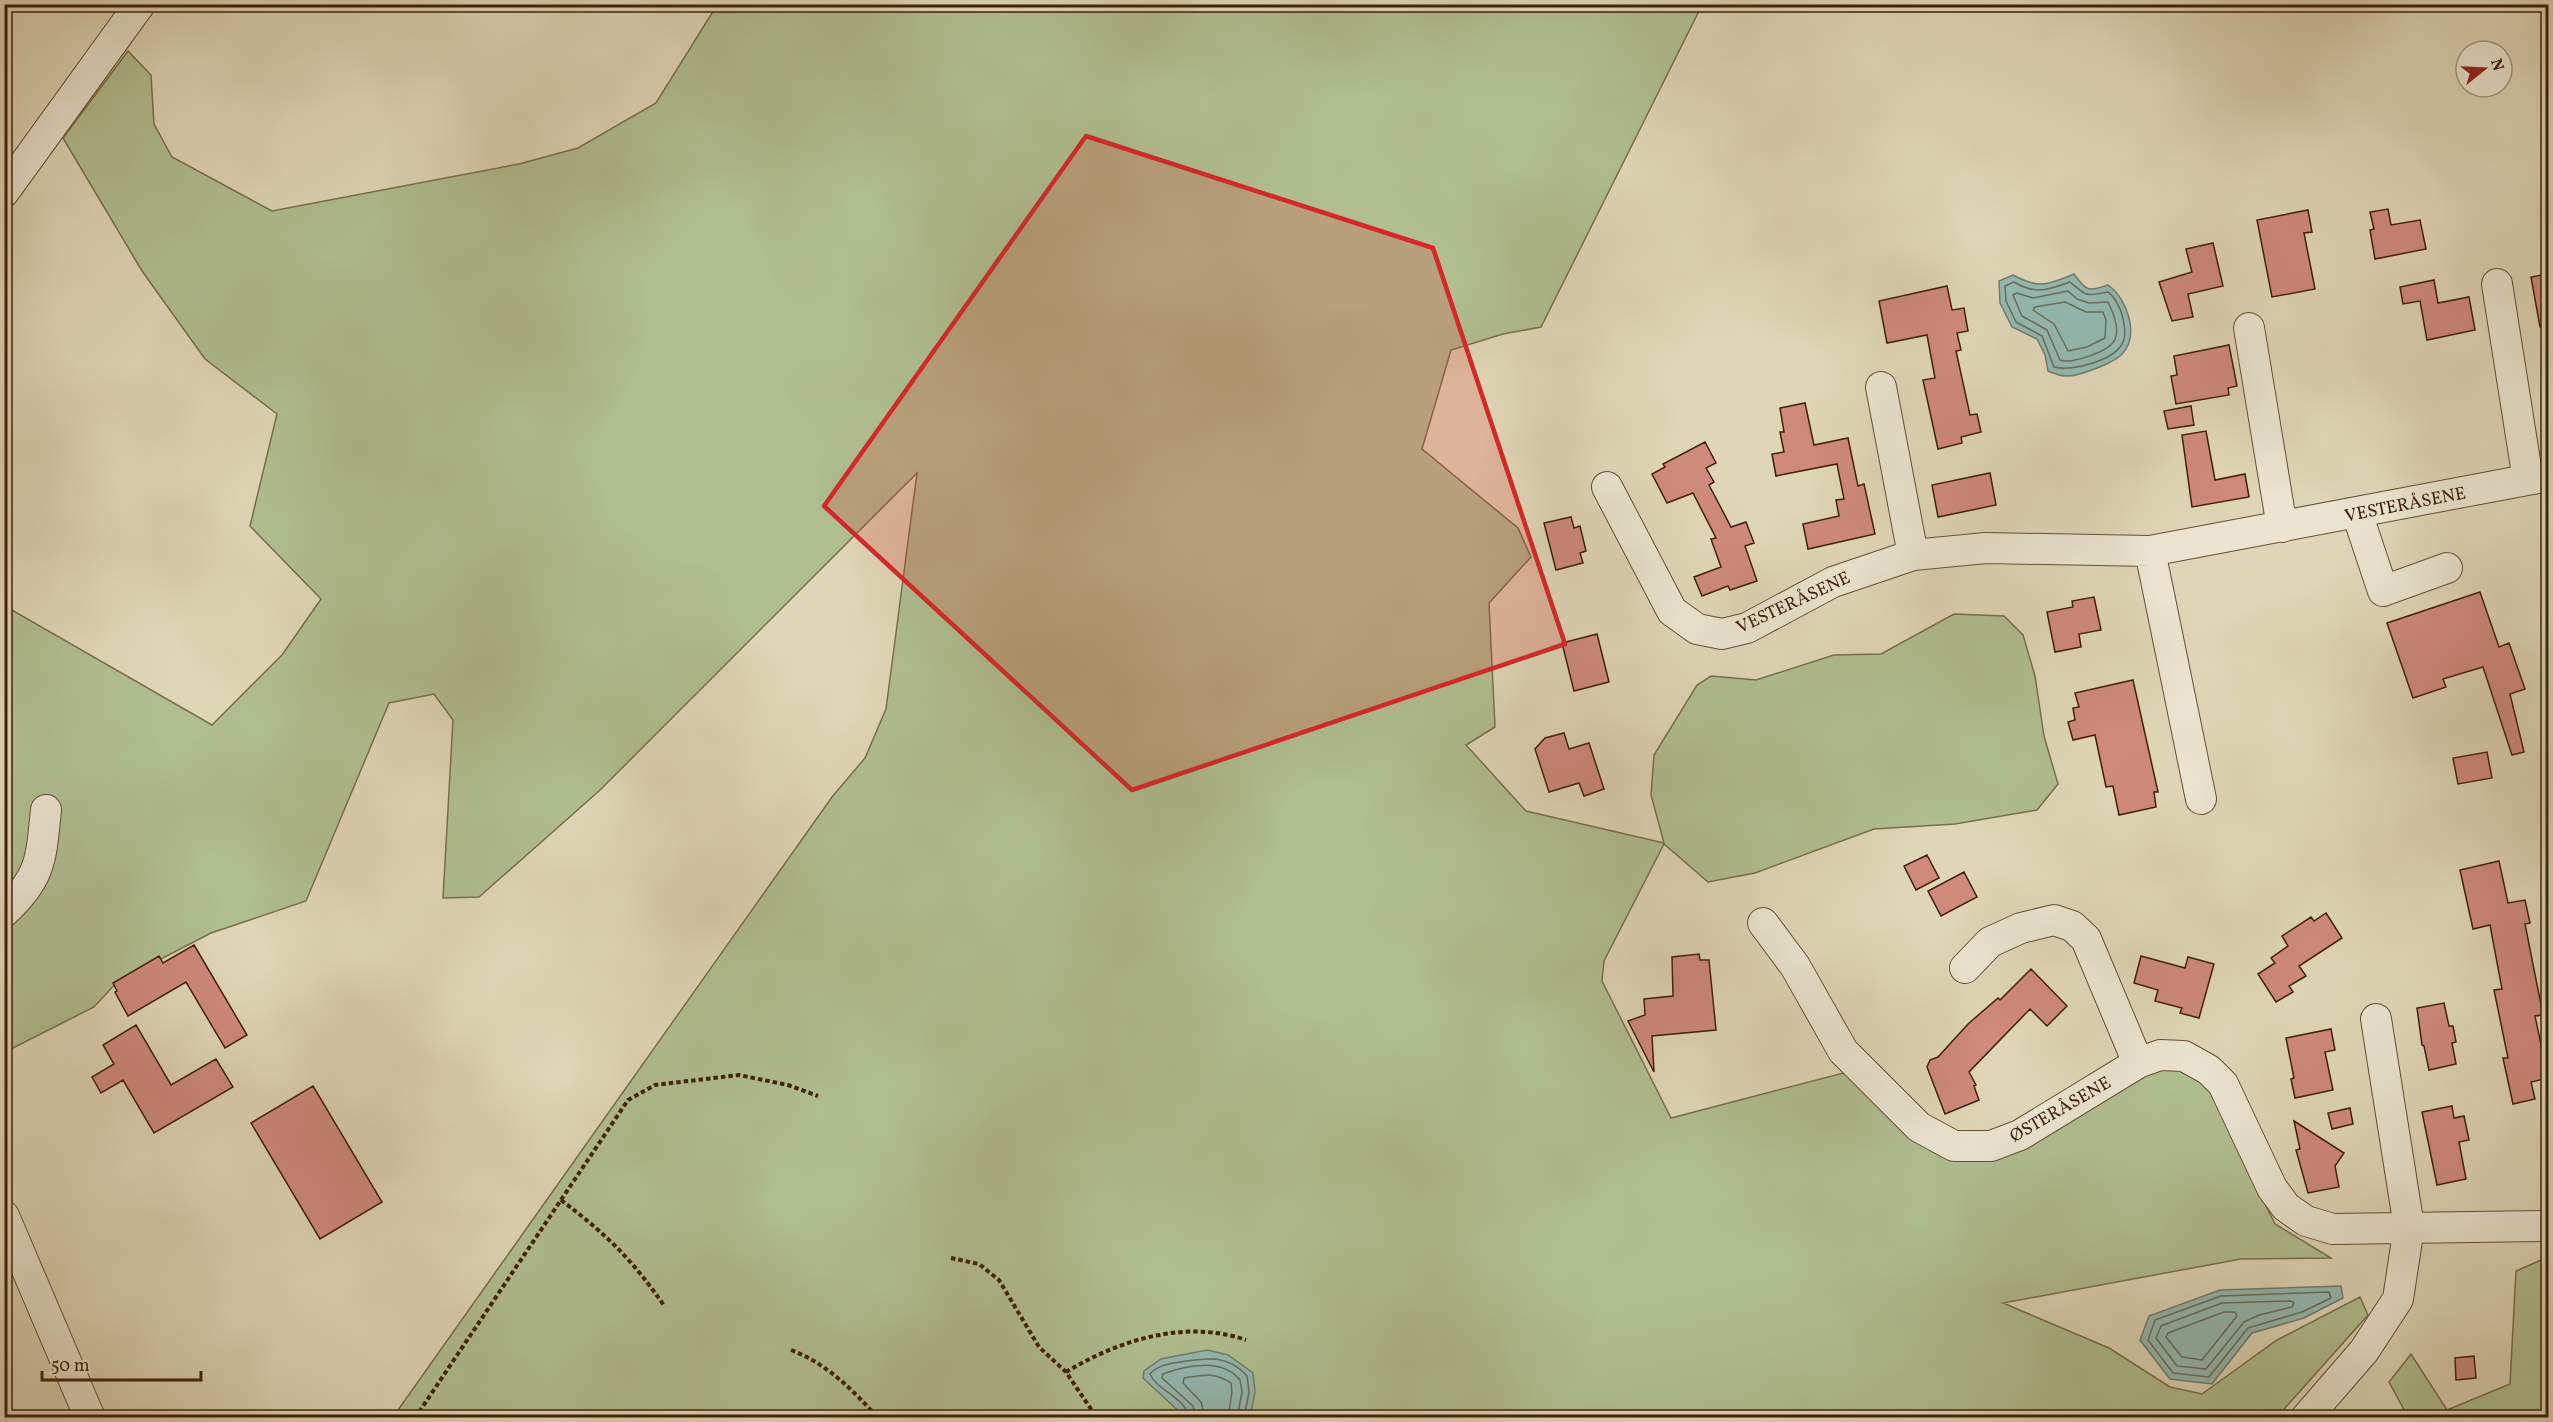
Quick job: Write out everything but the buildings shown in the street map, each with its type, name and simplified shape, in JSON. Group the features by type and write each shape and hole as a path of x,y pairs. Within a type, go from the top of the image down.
{"street":[{"path":"4,192 140,4"},
{"name":"VESTERÅSENE","path":"1607,487 1672,611 1697,629 1722,634 1747,628 1833,582 1913,555 1986,548 2150,551 2538,478 2497,284"},
{"path":"2249,328 2282,527"},
{"path":"1881,387 1913,555"},
{"path":"2357,513 2383,591 2447,568"},
{"path":"2150,551 2201,799"},
{"path":"4,912 21,897 40,864 46,810"},
{"path":"1965,968 1990,942 2021,928 2054,920 2072,926 2086,939 2138,1063"},
{"name":"ØSTERÅSENE","path":"1763,923 1795,966 1843,1051 1919,1127 1954,1146 1991,1146 2020,1135 2138,1063 2160,1055 2184,1056 2209,1070 2223,1084 2272,1188 2286,1207 2306,1221 2333,1229 2548,1226"},
{"path":"2306,1418 2364,1351 2398,1299 2409,1227 2376,1019"},
{"path":"4,1215 90,1418"}],"path":[{"path":"415,1418 628,1100 655,1085 739,1075 788,1085 818,1096"},
{"path":"561,1200 605,1233 642,1273 665,1307"},
{"path":"951,1258 980,1264 999,1280 1039,1347 1066,1372 1097,1418"},
{"path":"1066,1372 1096,1354 1146,1338 1186,1332 1223,1332 1246,1340"},
{"path":"790,1350 808,1357 851,1388 878,1418"}],"highlighted area":[{"path":"1086,136 1433,248 1565,644 1132,790 824,506"}],"green space":[{"path":"717,5 1702,5 1541,327 1503,334 1451,350 1422,449 1518,528 1531,557 1489,603 1495,727 1466,745 1526,811 1664,843 1651,795 1654,755 1697,685 1711,676 1756,680 1834,655 1881,654 1954,614 2004,616 2023,635 2035,676 2044,736 2058,784 2037,810 1955,824 1874,829 1755,873 1708,882 1664,844 1604,961 1602,981 1671,1118 1851,1071 1944,1153 2147,1069 2172,1067 2191,1074 2207,1084 2275,1224 2331,1258 2241,1259 2003,1303 2109,1348 2170,1387 2202,1394 2277,1340 2360,1297 2368,1315 2277,1417 393,1417 832,797 865,758 886,709 917,473 599,791 479,897 443,898 453,720 434,694 389,703 306,901 211,933 118,981 94,1007 5,1052 5,606 212,725 282,655 321,599 250,526 277,414 205,359 142,271 63,138 128,51 151,75 154,124 172,157 272,211 519,164 578,148 656,103"},
{"path":"2548,1257 2548,1417 2408,1417 2389,1382 2411,1354 2447,1410 2510,1384 2516,1271"}],"water":[{"path":"2074,274 2085,287 2096,289 2108,285 2115,291 2129,317 2130,337 2127,346 2118,358 2086,372 2064,376 2048,371 2045,355 2037,339 2012,327 2000,303 1999,281 2013,275 2030,282 2043,284"},
{"path":"2341,1286 2343,1298 2304,1318 2252,1333 2212,1384 2170,1379 2140,1340 2149,1316 2220,1290"},
{"path":"1207,1350 1228,1355 1253,1373 1255,1392 1250,1417 1185,1417 1143,1378 1144,1371 1161,1359"}]}
